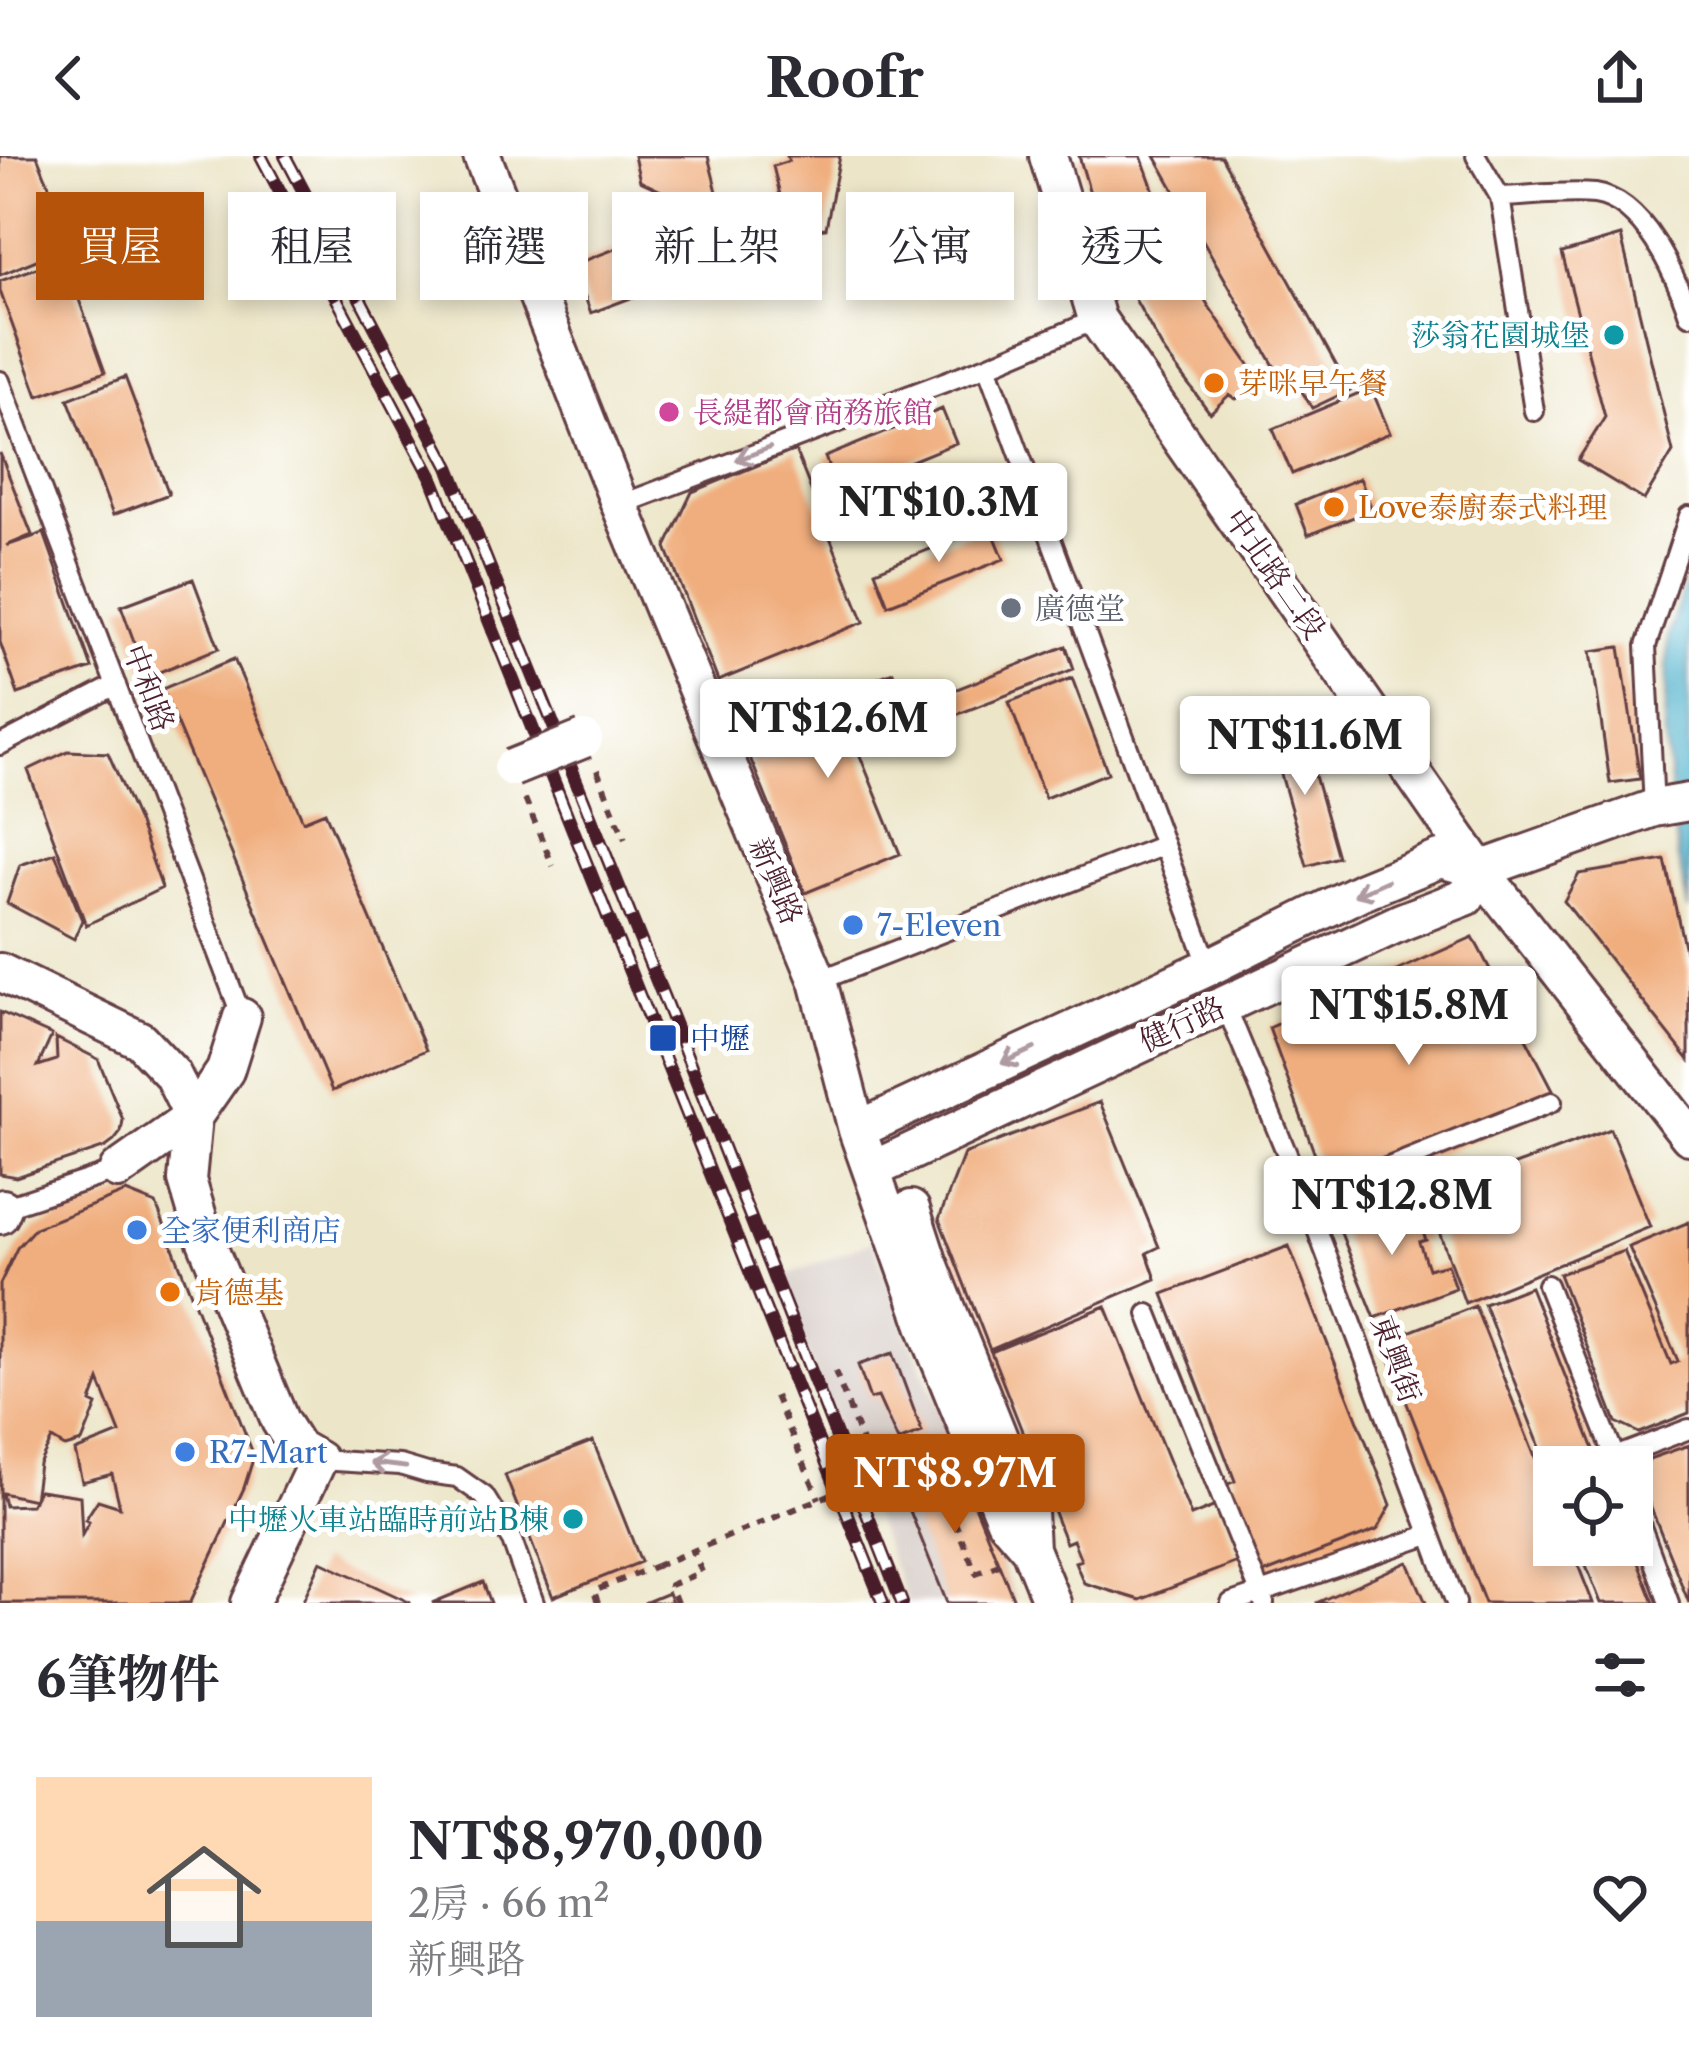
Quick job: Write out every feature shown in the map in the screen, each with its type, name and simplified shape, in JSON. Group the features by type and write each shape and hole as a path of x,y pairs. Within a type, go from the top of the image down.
{"street":[{"name":"新興路","path":"482,156 620,505 818,981 857,1130 883,1165"},
{"name":"中北路二段","path":"1048,156 1097,319 1480,870 1689,1136"},
{"path":"512,768 584,739"},
{"name":"健行路","path":"857,1130 1440,859 1480,870 1670,806"},
{"name":"健行路","path":"883,1165 1401,922 1466,897 1480,870"},
{"path":"0,972 140,1040 172,1074 193,1117 187,1180 203,1234 280,1421 297,1448 318,1460 250,1603"},
{"path":"118,1170 193,1117 225,1071 242,1017"},
{"path":"883,1165 928,1261 1028,1510 1015,1557"},
{"path":"883,1165 918,1305 1005,1520 1015,1557 1052,1603"}],"lane":[{"path":"1477,156 1500,197 1534,411"},
{"path":"1500,197 1598,194 1634,212 1677,280 1689,316"},
{"path":"620,505 988,366 1097,319"},
{"path":"988,366 1209,968"},
{"name":"中和路","path":"0,381 242,1017"},
{"path":"1670,806 1646,646 1689,517"},
{"path":"0,745 116,685"},
{"path":"818,981 1164,845"},
{"name":"東興街","path":"1225,1004 1306,1200 1456,1603"},
{"path":"1306,1200 1552,1102"},
{"path":"1,1210 118,1170"},
{"path":"1546,1286 1611,1446"},
{"path":"1148,1314 1262,1598"},
{"path":"1652,1446 1689,1429"},
{"path":"318,1460 400,1465 457,1477 484,1496 512,1541 534,1603"},
{"path":"1231,1603 1262,1598 1429,1534"},
{"path":"1653,1559 1669,1603"}],"path":[{"path":"584,739 625,839"},
{"path":"512,768 553,866"},
{"path":"835,1371 875,1476"},
{"path":"775,1396 818,1499"},
{"path":"598,1603 594,1591 927,1455 976,1573 1015,1557"},
{"path":"677,1603 670,1585 702,1572 693,1550"}],"shaded area":[{"path":"872,1241 1017,1603 908,1603 778,1279"}],"water":[{"path":"1689,571 1689,910 1678,858 1665,735 1668,635"}],"building":[{"path":"0,156 37,156 52,192 36,192 36,260 0,275"},
{"path":"634,156 708,156 717,192 664,192 640,181"},
{"path":"787,156 840,156 826,228 822,228 822,192 779,192 773,166 789,161"},
{"path":"1079,156 1141,156 1154,192 1090,192"},
{"path":"1155,156 1221,156 1350,390 1312,408 1295,380 1285,385 1206,246 1206,192 1175,192"},
{"name":"莎翁花園城堡","path":"1621,236 1673,452 1644,500 1578,460 1605,417 1562,253"},
{"path":"612,250 612,300 625,300 591,313 586,300 588,259"},
{"path":"36,268 36,300 79,300 105,372 38,396 0,281"},
{"path":"1135,300 1205,300 1261,382 1236,399 1229,395 1210,413 1165,353"},
{"path":"125,377 169,494 113,515 68,399"},
{"path":"1371,388 1390,433 1292,474 1273,429"},
{"path":"942,409 956,443 838,491 825,457"},
{"path":"795,450 864,622 718,681 666,547 692,492"},
{"path":"0,453 32,535 6,546 44,533 92,668 18,694 0,642"},
{"name":"Love泰廚泰式料理","path":"1360,478 1372,510 1308,535 1296,504"},
{"path":"990,525 1004,559 888,605 875,571"},
{"path":"193,579 219,648 147,677 121,606"},
{"path":"1066,646 1074,669 953,716 944,694"},
{"path":"1620,647 1640,779 1610,783 1591,651"},
{"path":"234,659 303,821 325,812 426,1050 332,1091 162,689"},
{"path":"893,672 910,718 854,741 900,854 805,893 740,733"},
{"path":"1072,678 1108,773 1045,798 1009,702"},
{"path":"1302,730 1338,857 1307,866 1271,739"},
{"path":"68,751 108,753 162,888 86,925 28,770"},
{"path":"55,853 82,920 74,939 7,903 20,865"},
{"path":"1665,860 1689,969 1689,1060 1564,901 1579,874"},
{"path":"1473,937 1560,1103 1331,1199 1269,1028"},
{"path":"0,1012 52,1035 38,1066 57,1060 56,1038 98,1059 123,1120 114,1141 16,1177 0,1174"},
{"path":"1100,1102 1159,1247 1147,1253 1156,1279 990,1350 939,1219 964,1154"},
{"path":"1610,1129 1650,1227 1465,1303 1438,1229 1444,1227 1436,1195"},
{"path":"126,1192 156,1204 254,1456 244,1488 190,1603 0,1603 0,1284 17,1248 35,1228","holes":["99,1380 120,1433 75,1451 82,1482 112,1474 120,1507 98,1500 82,1535 80,1496 39,1490 34,1499 39,1464 52,1439 65,1447 82,1442 97,1405 91,1402","2,1493 34,1500 31,1505 5,1506"]},
{"path":"1408,1196 1426,1240 1419,1242 1428,1269 1447,1264 1455,1288 1375,1318 1337,1223"},
{"path":"1689,1222 1689,1413 1639,1433 1616,1422 1559,1274 1624,1251 1671,1364 1678,1361 1629,1247"},
{"path":"1289,1246 1391,1505 1377,1530 1258,1576 1224,1486 1235,1481 1163,1294"},
{"path":"1530,1287 1593,1446 1540,1446 1484,1304"},
{"path":"1106,1306 1191,1516 1218,1505 1240,1561 1140,1600 1084,1583 1073,1540 1066,1543 991,1352"},
{"path":"1475,1306 1533,1452 1533,1566 1578,1566 1593,1603 1485,1603 1383,1342"},
{"path":"893,1353 922,1432 898,1441 878,1397 870,1399 858,1365"},
{"name":"中壢火車站臨時前站B棟","path":"593,1441 641,1562 553,1597 505,1475"},
{"path":"1689,1445 1689,1603 1653,1513 1653,1458"},
{"path":"955,1457 1015,1603 947,1603 898,1481"},
{"path":"321,1561 411,1603 302,1603"},
{"path":"1408,1562 1426,1603 1316,1603"},
{"path":"1586,1566 1639,1566 1654,1603 1601,1603"},
{"path":"483,1582 491,1603 432,1603"},
{"path":"668,1593 672,1603 644,1603"}],"railway":[{"path":"261,156 432,478 883,1603"},
{"path":"285,156 449,467 902,1603"}],"place":[{"name":"莎翁花園城堡","path":"1614,335"},
{"name":"芽咪早午餐","path":"1214,383"},
{"name":"長緹都會商務旅館","path":"669,412"},
{"name":"Love泰廚泰式料理","path":"1334,507"},
{"name":"廣德堂","path":"1011,608"},
{"name":"7-Eleven","path":"853,925"},
{"name":"中壢","path":"663,1038"},
{"name":"全家便利商店","path":"137,1230"},
{"name":"肯德基","path":"170,1292"},
{"name":"R7-Mart","path":"185,1452"},
{"name":"中壢火車站臨時前站B棟","path":"573,1519"}]}
